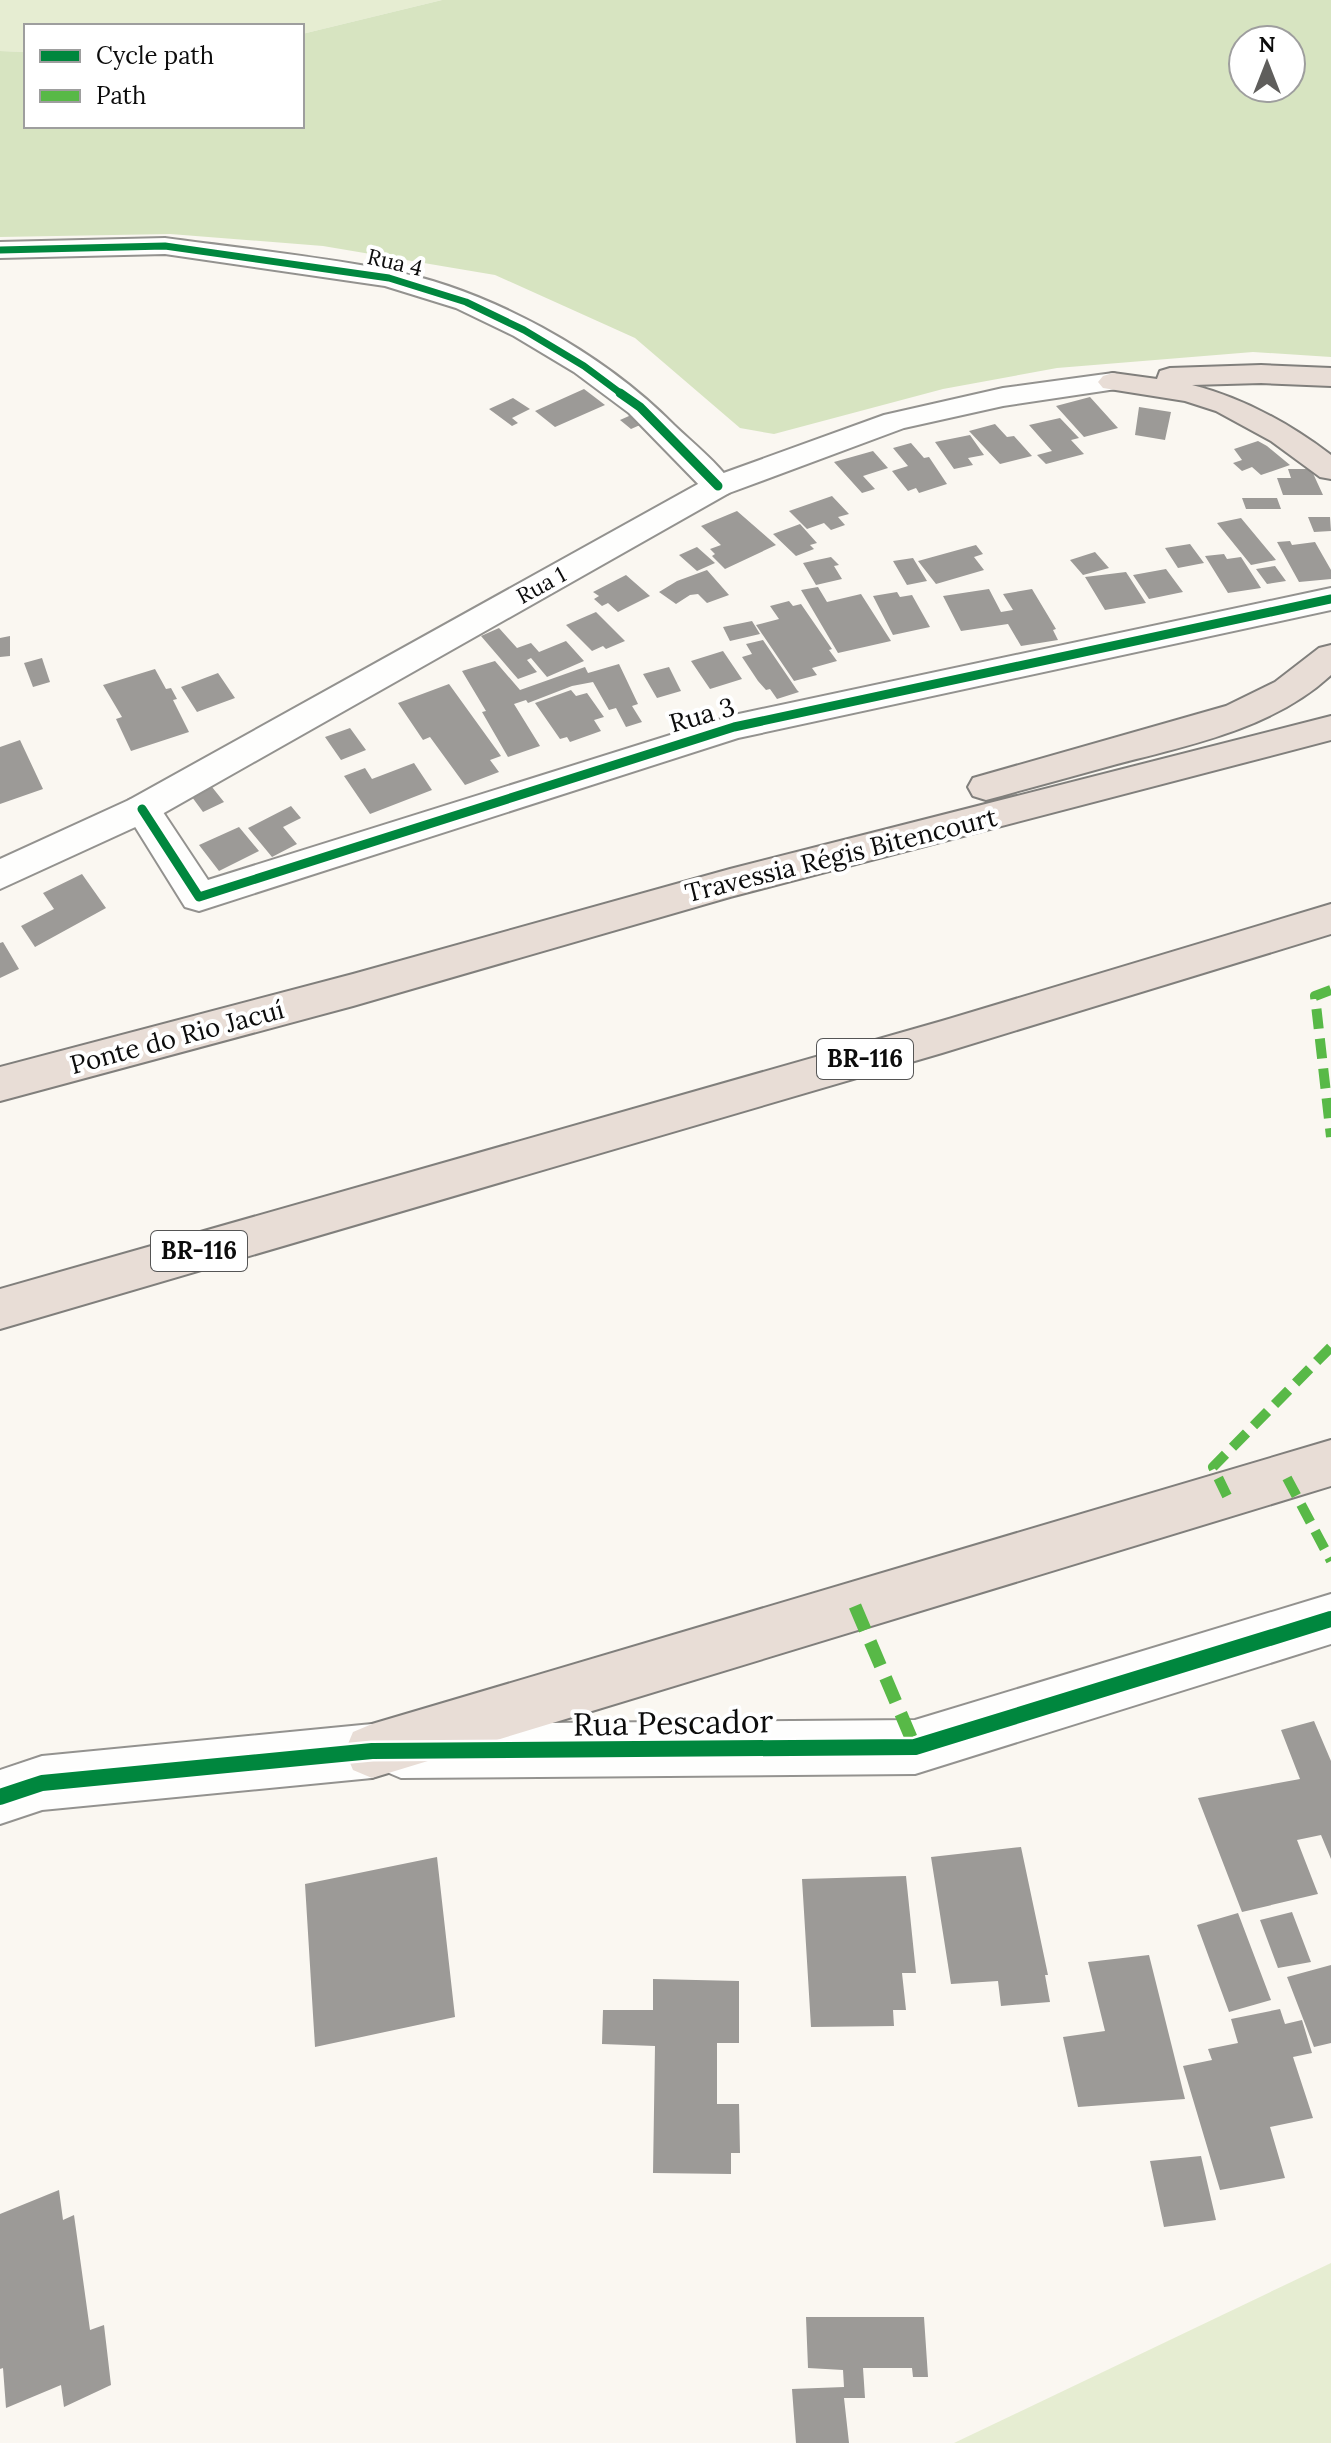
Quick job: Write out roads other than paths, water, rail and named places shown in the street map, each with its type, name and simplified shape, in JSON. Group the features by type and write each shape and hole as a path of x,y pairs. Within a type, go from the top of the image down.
{"highway":[{"path":"1113,382 1229,374 1331,377"},
{"path":"1113,382 1190,394 1225,406 1272,429 1331,470"},
{"path":"730,883 827,831 1210,726 1275,700 1314,674 1331,656"},
{"name":"Travessia Régis Bitencourt","path":"353,990 730,883 1331,728"},
{"name":"BR-116","path":"0,1309 942,1037 1331,919"},
{"path":"942,1037 1094,1016 1331,945"},
{"name":"Ponte do Rio Jacuí","path":"0,1084 353,990"},
{"path":"372,1751 1331,1463"}],"street":[{"name":"Rua 4","path":"0,250 165,246 389,278 466,302 524,330 584,366 640,407 718,486"},
{"name":"Rua 1","path":"0,875 142,809 718,486 895,421 1003,397 1113,382"},
{"name":"Rua 3","path":"142,809 199,897 734,727 1331,599"},
{"name":"Rua Pescador","path":"0,1797 42,1783 372,1751 915,1747 1331,1619"}]}
